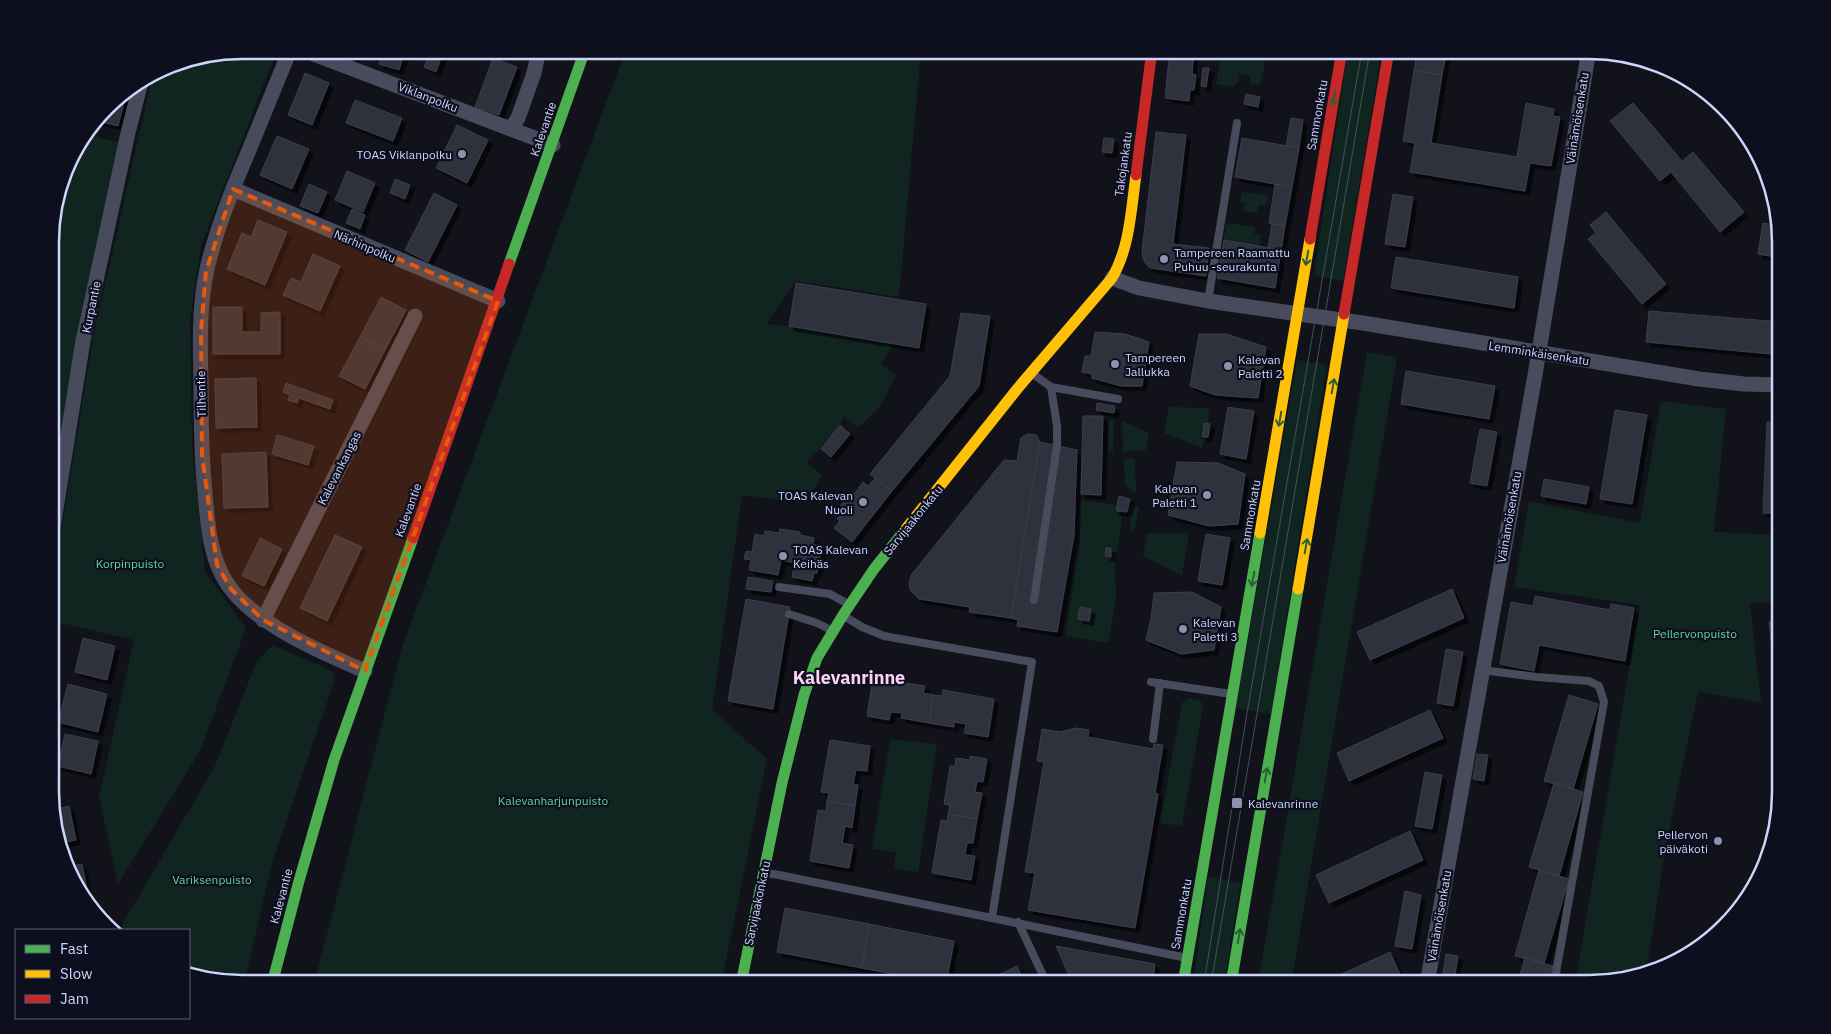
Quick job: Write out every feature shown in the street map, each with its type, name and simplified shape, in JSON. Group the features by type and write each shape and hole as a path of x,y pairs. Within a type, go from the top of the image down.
{"main road":[{"name":"Kalevantie","path":"274,975 334,760 498,301 582,59"},
{"name":"Takojankatu","path":"1112,278 1122,260 1128,235 1151,59"},
{"name":"Sammonkatu","path":"1184,975 1340,59"},
{"path":"1233,975 1387,59"},
{"name":"Sarvijaakonkatu","path":"743,975 763,873 804,695 817,658 874,569 1031,372 1112,278"}],"street":[{"name":"Tilhentie","path":"286,59 233,189 215,238 206,271 201,355 202,455 206,506 217,565 231,589 246,607 263,620 365,671"},
{"name":"Viklanpolku","path":"327,59 553,145"},
{"path":"512,129 518,118 537,59"},
{"name":"Väinämöisenkatu","path":"1429,975 1538,352 1587,59"},
{"name":"Kurpantie","path":"59,492 84,341 123,155 139,91"},
{"name":"Närhinpolku","path":"233,189 498,301"},
{"path":"1112,278 1139,288 1297,315"},
{"name":"Lemminkäisenkatu","path":"1297,315 1699,378 1744,384 1772,385"},
{"name":"Kalevankangas","path":"263,620 415,316"}],"lane":[{"path":"1208,301 1237,123"},
{"path":"1031,372 1051,387 1118,399"},
{"path":"1034,600 1058,446 1051,387"},
{"path":"779,587 830,594 850,605"},
{"path":"789,614 817,623 833,631"},
{"path":"843,615 862,627 884,636 1032,662 992,918"},
{"path":"1482,670 1589,681 1600,686 1602,692 1604,702 1556,975"},
{"path":"1151,682 1232,694"},
{"path":"1153,739 1160,683"},
{"path":"763,873 1018,922 1187,958"},
{"path":"1018,922 1043,975"}],"highlighted area":[{"path":"233,189 498,301 365,671 263,620 231,589 217,565 202,455 201,331 206,271"}],"green space":[{"name":"Korpinpuisto","path":"230,59 274,59 201,246 190,320 192,446 205,572 246,628 200,751 118,884 99,797 134,640 59,623 59,544 93,338 151,83 183,68 206,62"},
{"name":"Kalevanharjunpuisto","path":"623,59 920,59 899,297 796,281 766,324 895,343 881,364 896,375 880,407 858,428 843,416 840,425 807,463 822,475 806,503 742,495 712,710 767,759 723,975 316,975 402,647"},
{"path":"1221,59 1266,59 1260,85 1250,83 1250,76 1240,74 1238,83 1235,83 1234,87 1216,84"},
{"path":"1347,59 1380,59 1343,281 1314,275"},
{"path":"93,136 120,143 59,464 59,230 62,206 68,183 83,150"},
{"path":"1242,192 1268,195 1266,206 1258,205 1257,213 1243,211 1244,203 1240,202"},
{"path":"1226,223 1255,227 1254,234 1261,235 1259,246 1224,240"},
{"path":"1367,352 1397,357 1293,975 1260,975"},
{"path":"1297,360 1327,365 1271,714 1236,708"},
{"name":"Pellervonpuisto","path":"1661,401 1726,409 1714,532 1772,535 1772,601 1750,604 1761,703 1698,692 1665,850 1647,966 1613,974 1577,975 1640,605 1514,587 1529,501 1640,523"},
{"path":"1169,407 1209,408 1208,424 1203,424 1200,439 1204,440 1202,448 1164,433"},
{"path":"1109,420 1114,420 1113,452 1108,452"},
{"path":"1122,421 1149,433 1146,450 1123,452"},
{"path":"1135,458 1136,494 1125,485 1124,459"},
{"path":"1081,500 1116,505 1115,512 1118,513 1118,516 1122,517 1115,565 1116,600 1108,643 1065,636 1080,543"},
{"path":"1129,504 1139,507 1134,532 1131,532"},
{"path":"1147,533 1189,533 1182,576 1143,556"},
{"name":"Variksenpuisto","path":"273,645 330,670 334,674 334,682 273,860 246,975 218,974 190,968 190,929 120,929 215,766 257,661"},
{"path":"1188,698 1200,700 1203,706 1182,826 1160,823 1182,703"},
{"path":"890,739 937,744 918,872 894,869 896,852 872,849"},
{"path":"1208,877 1241,883 1226,975 1194,975"}],"building":[{"path":"381,59 402,59 399,70 379,64"},
{"path":"427,59 441,59 436,72 424,67"},
{"path":"493,59 517,67 499,115 475,107"},
{"path":"1169,59 1193,59 1192,74 1196,75 1194,90 1190,90 1189,101 1165,98"},
{"path":"1416,59 1445,59 1442,75 1414,70"},
{"path":"1203,68 1209,68 1206,87 1201,86"},
{"path":"1414,70 1442,75 1431,143 1517,157 1526,103 1554,109 1553,116 1560,117 1551,166 1530,163 1525,191 1410,172 1415,143 1403,141"},
{"path":"305,73 329,83 312,125 288,115"},
{"path":"1246,94 1260,97 1258,107 1244,104"},
{"path":"355,100 402,118 393,141 346,123"},
{"path":"124,102 118,126 103,122"},
{"path":"1633,103 1682,161 1693,152 1744,212 1720,232 1671,172 1660,181 1610,121"},
{"path":"1291,118 1303,120 1299,148 1286,146"},
{"name":"TOAS Viklanpolku","path":"457,125 488,140 467,183 436,168"},
{"path":"1156,132 1186,135 1173,244 1209,248 1206,276 1150,268 1143,258 1142,251"},
{"path":"277,136 309,149 292,189 260,175"},
{"path":"1104,138 1114,139 1112,153 1102,152"},
{"path":"1242,138 1299,148 1292,187 1235,177"},
{"path":"347,171 375,183 363,212 335,200"},
{"path":"395,179 410,185 405,199 390,193"},
{"path":"309,184 327,192 318,213 300,206"},
{"path":"1275,184 1292,187 1285,226 1269,223"},
{"path":"434,193 457,205 428,262 405,250"},
{"path":"1393,194 1413,197 1405,247 1385,244"},
{"path":"352,209 365,215 360,229 346,223"},
{"path":"1606,212 1666,284 1642,304 1588,239 1596,233 1590,225"},
{"path":"258,220 287,232 265,285 227,269 242,233 251,237"},
{"path":"1763,223 1772,225 1772,256 1758,254"},
{"path":"1272,224 1285,226 1281,250 1268,248"},
{"path":"1224,240 1281,250 1275,288 1217,278"},
{"path":"313,254 340,266 320,311 283,295 291,278 301,282"},
{"path":"1396,257 1518,277 1514,308 1391,288"},
{"path":"796,283 926,304 919,348 789,326"},
{"path":"381,297 406,310 385,350 360,337"},
{"path":"213,307 242,307 242,332 261,332 261,313 280,312 280,354 213,354"},
{"path":"1649,311 1772,321 1772,354 1646,342"},
{"path":"961,313 990,316 979,386 892,491 870,474 950,376"},
{"name":"Tampereen Jallukka","path":"1095,332 1125,334 1149,342 1142,386 1121,386 1092,378 1092,374 1082,372 1085,356 1091,356"},
{"name":"Kalevan Paletti 2","path":"1199,334 1226,334 1266,347 1258,398 1215,395 1190,386"},
{"path":"360,337 385,350 365,389 339,376"},
{"path":"1406,371 1495,386 1489,419 1401,404"},
{"path":"256,378 257,427 216,428 215,379"},
{"path":"286,383 333,400 330,409 299,398 297,403 288,400 290,395 283,392"},
{"path":"1097,403 1115,406 1114,413 1096,410"},
{"path":"1228,407 1254,411 1246,459 1220,454"},
{"path":"1615,410 1647,415 1632,504 1600,499"},
{"path":"1083,416 1103,416 1101,495 1081,494"},
{"path":"1767,422 1772,422 1772,514 1763,513"},
{"path":"1204,423 1210,424 1208,437 1202,437"},
{"path":"840,425 850,434 831,457 821,449"},
{"path":"1480,429 1497,432 1487,486 1470,483"},
{"path":"1027,434 1036,435 1040,442 1011,618 969,612 970,607 919,599 910,590 909,582 912,574 1004,460 1017,461 1021,438"},
{"path":"277,435 314,446 308,465 272,454"},
{"path":"1040,442 1077,450 1074,535 1057,632 1017,626 1018,620 1011,618"},
{"path":"266,452 268,507 224,508 222,454"},
{"name":"Kalevan Paletti 1","path":"1177,462 1218,463 1245,474 1238,524 1209,526 1168,515"},
{"name":"TOAS Kalevan Nuoli","path":"875,478 892,491 852,542 834,528 840,521 837,519 841,514 836,511 851,492 854,494 863,482 868,486"},
{"path":"1544,479 1589,487 1586,504 1541,496"},
{"path":"1119,496 1130,499 1127,512 1116,511"},
{"name":"TOAS Kalevan Keihäs","path":"780,529 800,532 800,535 814,538 813,544 822,546 817,573 814,573 812,581 792,577 795,563 781,560 778,575 749,570 751,560 744,559 746,551 752,552 755,534 764,536 765,531 779,533"},
{"path":"1206,534 1230,538 1222,585 1198,581"},
{"path":"335,535 362,547 327,621 300,608"},
{"path":"260,538 282,549 264,586 242,576"},
{"path":"1106,548 1111,548 1111,557 1105,556"},
{"path":"748,577 773,581 771,592 746,589"},
{"path":"1452,589 1464,618 1370,660 1357,632"},
{"name":"Kalevan Paletti 3","path":"1192,592 1221,607 1214,650 1181,654 1146,640 1154,593"},
{"path":"1535,596 1610,610 1611,604 1634,608 1625,661 1539,645 1534,671 1500,664 1511,602 1533,606"},
{"path":"746,599 790,607 773,709 728,701"},
{"path":"1080,607 1091,609 1089,621 1078,619"},
{"path":"1772,621 1772,648 1769,622"},
{"path":"83,638 115,646 107,680 75,672"},
{"path":"1446,649 1463,652 1453,706 1437,703"},
{"path":"873,678 925,686 923,693 933,695 929,723 901,718 902,713 891,712 889,720 867,716"},
{"path":"68,684 107,694 98,732 59,722"},
{"path":"943,690 994,699 988,737 964,733 966,724 954,722 954,727 929,723 933,695 942,696"},
{"path":"1569,695 1598,704 1573,789 1544,781"},
{"path":"1430,710 1443,738 1349,781 1337,753"},
{"path":"1076,728 1089,730 1088,737 1153,749 1154,744 1163,745 1155,793 1158,794 1135,928 1028,910 1035,873 1025,872 1044,762 1037,761 1042,729 1060,732"},
{"path":"65,734 98,741 91,774 59,766"},
{"path":"830,740 870,746 867,771 856,770 853,784 858,785 855,806 827,801 829,793 821,792"},
{"path":"1477,754 1488,755 1484,781 1473,779"},
{"path":"970,756 987,759 983,782 977,781 975,792 982,793 977,819 948,814 950,805 944,804 950,766 955,766 956,758 970,760"},
{"path":"1425,772 1442,775 1432,829 1415,826"},
{"path":"1554,783 1583,792 1559,876 1529,867"},
{"path":"827,801 855,806 852,828 845,826 842,843 853,845 849,868 810,861 818,810 826,811"},
{"path":"69,806 76,840 66,842 59,808"},
{"path":"948,814 977,819 973,843 967,843 965,855 975,856 971,880 932,873 941,820 947,821"},
{"path":"1410,831 1423,860 1329,903 1316,875"},
{"path":"82,864 87,890 83,884 75,866"},
{"path":"1539,870 1569,879 1544,963 1515,956"},
{"path":"1405,891 1421,895 1412,949 1395,946"},
{"path":"785,908 869,924 862,968 777,952"},
{"path":"869,924 954,941 948,975 899,975 862,968"},
{"path":"1056,946 1155,964 1153,975 1069,975"},
{"path":"1390,952 1400,975 1340,975"},
{"path":"1446,954 1458,956 1455,975 1443,975"},
{"path":"1525,958 1553,966 1550,975 1520,975"},
{"path":"1017,966 1021,975 998,975"}],"tram line":[{"path":"1205,975 1246,719 1360,59"},
{"path":"1213,975 1368,59"}],"traffic: fast":[{"path":"509,264 582,59"},
{"path":"743,975 782,783 804,695 817,658 874,569 905,530"},
{"path":"1185,975 1260,533"},
{"path":"274,975 334,760 413,538"},
{"path":"1233,975 1298,589"}],"traffic: slow":[{"path":"905,530 1018,388 1112,278 1123,254 1131,215 1136,175"},
{"path":"1260,533 1310,239"},
{"path":"1298,589 1344,314"}],"traffic: jam":[{"path":"1136,175 1151,59"},
{"path":"1310,239 1340,59"},
{"path":"1344,314 1387,59"},
{"path":"413,538 509,264"}],"place":[{"name":"TOAS Viklanpolku","path":"462,154"},
{"name":"Tampereen Raamattu Puhuu -seurakunta","path":"1164,259"},
{"name":"Tampereen Jallukka","path":"1115,364"},
{"name":"Kalevan Paletti 2","path":"1228,366"},
{"name":"Kalevan Paletti 1","path":"1207,495"},
{"name":"TOAS Kalevan Nuoli","path":"863,502"},
{"name":"TOAS Kalevan Keihäs","path":"783,556"},
{"name":"Kalevan Paletti 3","path":"1183,629"},
{"name":"Kalevanrinne","path":"1237,803"},
{"name":"Pellervon päiväkoti","path":"1718,841"}],"district":[{"name":"Kalevanrinne","path":"849,677"}]}
